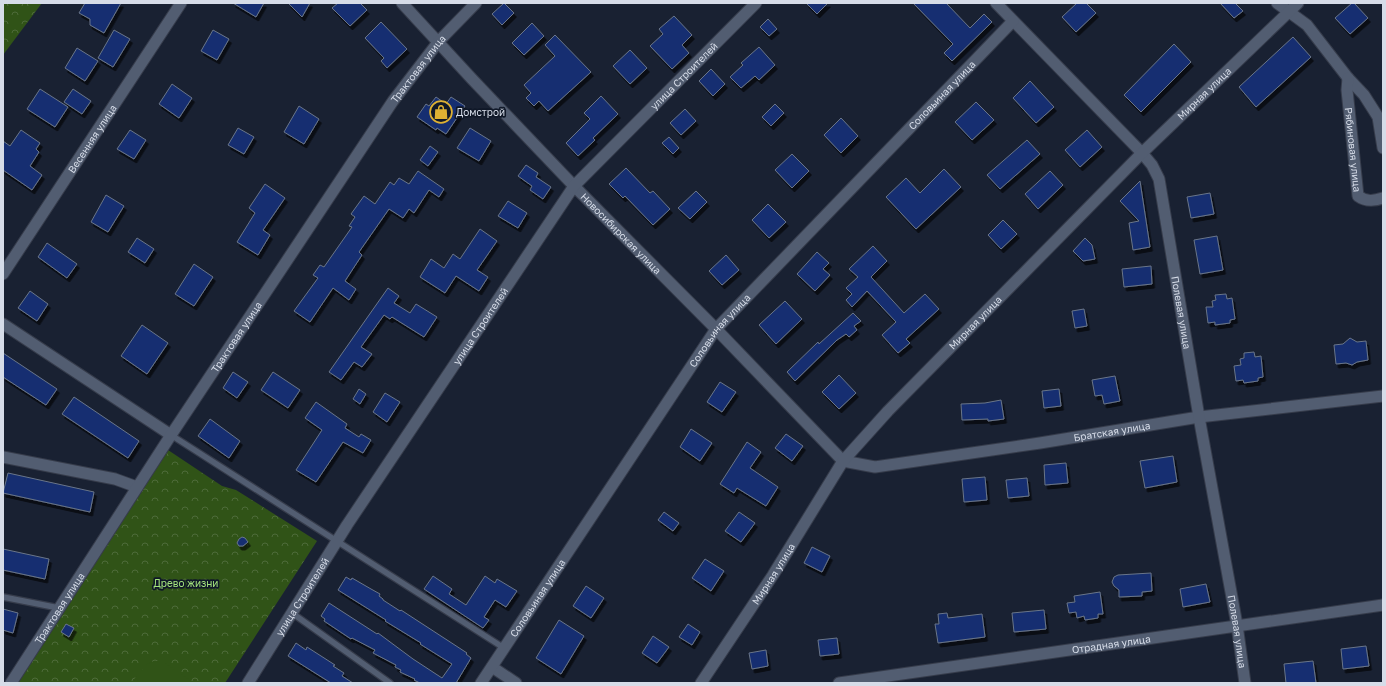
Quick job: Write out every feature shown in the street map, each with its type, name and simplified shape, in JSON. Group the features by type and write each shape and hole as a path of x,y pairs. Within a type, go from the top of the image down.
{"street":[{"name":"Весенняя улица","path":"3,274 181,3"},
{"name":"Новосибирская улица","path":"402,3 574,186 716,329 843,461"},
{"name":"Трактовая улица","path":"11,683 171,435 393,101 439,41 476,3"},
{"name":"улица Строителей","path":"248,683 338,541 574,186 756,3"},
{"name":"Полевая улица","path":"996,3 1142,153 1152,165 1159,179 1199,417 1237,625 1245,683"},
{"name":"Рябиновая улица","path":"1277,3 1307,25 1348,78 1364,95 1378,117 1383,148"},
{"name":"Мирная улица","path":"701,683 773,575 843,461 888,411 1142,153 1298,3"},
{"name":"Соловьиная улица","path":"481,683 716,329 1013,21"},
{"name":"Рябиновая улица","path":"1348,78 1347,90 1358,196 1363,200 1375,201 1383,198"},
{"path":"3,324 171,435"},
{"name":"Братская улица","path":"843,461 875,467 1040,443 1199,417 1383,396"},
{"path":"3,457 115,479 138,487"},
{"name":"Отрадная улица","path":"839,683 1383,605"},
{"path":"492,667 516,683"}],"lane":[{"path":"171,435 504,648"},
{"path":"3,597 60,608"},
{"path":"292,613 390,683"}],"green space":[{"path":"3,3 42,3 3,55"},
{"name":"Древо жизни","path":"168,450 222,486 236,490 317,541 225,683 18,683"},
{"path":"154,661 162,661 194,683 131,683 147,664"}],"building":[{"path":"85,3 121,3 104,33 90,25 90,19 79,13"},
{"path":"233,3 264,3 256,17"},
{"path":"288,3 310,3 302,17"},
{"path":"338,3 360,3 367,10 350,26 332,8"},
{"path":"504,3 514,13 502,25 492,14"},
{"path":"806,3 828,3 817,14"},
{"path":"913,3 946,3 970,28 984,14 992,22 952,61 944,53 953,44"},
{"path":"1077,3 1086,3 1096,13 1076,32 1062,17"},
{"path":"1220,3 1235,3 1243,11 1234,18"},
{"path":"1352,3 1354,3 1368,18 1350,34 1335,18"},
{"path":"674,16 692,35 682,45 689,53 672,69 650,46 663,34 659,29"},
{"path":"768,19 777,29 769,36 760,27"},
{"path":"381,22 407,49 387,68 381,61 384,58 365,38"},
{"path":"532,23 544,36 524,55 512,43"},
{"path":"114,30 130,39 113,67 98,58"},
{"path":"213,30 229,39 217,60 201,51"},
{"path":"555,35 591,72 548,111 539,101 534,106 526,98 531,93 524,85 555,56 545,45"},
{"path":"1293,37 1311,57 1256,107 1239,87"},
{"path":"1174,44 1191,62 1141,112 1124,95"},
{"path":"759,47 775,65 759,80 755,76 741,88 730,77 743,65 741,63"},
{"path":"77,48 98,61 85,81 65,68"},
{"path":"630,50 647,68 630,84 613,66"},
{"path":"711,69 725,84 713,96 699,81"},
{"path":"1030,81 1054,107 1036,123 1013,98"},
{"path":"172,84 192,98 179,118 159,104"},
{"path":"40,89 68,107 55,127 27,109"},
{"path":"73,89 91,101 82,114 64,102"},
{"path":"601,96 618,114 593,138 595,140 578,156 566,143 590,119 584,113"},
{"name":"Домстрой","path":"436,97 446,104 451,97 465,106 446,134 437,128 436,130 417,117 426,104 429,106"},
{"path":"976,102 994,120 972,140 955,122"},
{"path":"775,104 784,113 771,126 762,117"},
{"path":"299,106 319,119 304,144 284,132"},
{"path":"685,109 696,121 681,135 670,123"},
{"path":"841,118 858,136 841,153 824,135"},
{"path":"238,128 254,137 244,154 228,145"},
{"path":"470,128 491,141 479,161 457,148"},
{"path":"21,130 40,143 36,149 39,152 30,166 42,175 32,190 3,170 3,141 10,146"},
{"path":"130,130 146,140 134,159 117,149"},
{"path":"1087,130 1102,147 1080,167 1065,150"},
{"path":"669,137 679,148 673,154 662,143"},
{"path":"1027,140 1040,154 1000,189 987,175"},
{"path":"430,146 438,152 428,166 420,160"},
{"path":"792,154 809,171 792,188 775,170"},
{"path":"526,165 538,173 536,177 551,187 543,199 530,190 532,186 518,176"},
{"path":"626,168 650,193 653,191 670,209 653,225 625,196 623,198 609,184"},
{"path":"944,169 961,187 916,229 886,197 906,178 920,193"},
{"path":"418,171 444,189 439,197 429,190 414,213 409,209 403,218 389,209 359,252 362,255 345,281 356,289 349,300 333,288 310,322 294,311 318,278 313,275 320,265 324,267 352,227 349,226 355,217 351,214 364,196 375,204 390,182 394,185 399,178 409,184"},
{"path":"1050,171 1063,185 1038,209 1025,194"},
{"path":"1140,181 1150,247 1133,250 1129,223 1139,221 1120,201"},
{"path":"265,184 285,198 263,230 270,235 258,255 237,242 255,213 249,208"},
{"path":"696,191 707,202 690,219 678,208"},
{"path":"1210,193 1214,214 1191,218 1187,197"},
{"path":"106,195 124,206 108,232 91,222"},
{"path":"508,201 527,213 518,228 498,216"},
{"path":"768,204 786,222 769,238 752,220"},
{"path":"1003,220 1017,234 1001,249 988,235"},
{"path":"480,229 497,241 477,270 488,277 479,291 456,276 445,293 420,277 431,259 444,268 453,254 460,259"},
{"path":"1217,236 1223,270 1200,274 1194,240"},
{"path":"137,238 154,249 145,263 128,252"},
{"path":"1085,238 1092,245 1095,259 1083,261 1073,251"},
{"path":"47,243 77,264 67,278 38,257"},
{"path":"873,246 887,261 871,277 904,313 925,294 939,309 906,339 910,343 898,353 882,335 896,322 867,291 852,307 846,300 852,294 846,288 858,277 849,269"},
{"path":"817,252 829,263 823,269 830,275 815,291 797,274"},
{"path":"726,255 739,270 722,285 709,271"},
{"path":"194,264 213,277 194,306 175,294"},
{"path":"1151,266 1152,284 1124,287 1122,269"},
{"path":"388,288 399,296 394,303 410,313 416,304 437,317 424,337 392,317 390,319 384,315 361,347 372,354 362,367 354,362 341,380 329,372"},
{"path":"30,291 48,304 37,321 18,308"},
{"path":"1226,294 1227,299 1232,298 1235,319 1230,320 1230,323 1215,325 1215,322 1208,323 1206,307 1213,307 1212,301 1216,300 1215,295"},
{"path":"785,301 802,319 776,344 759,325"},
{"path":"1084,309 1087,326 1075,328 1072,311"},
{"path":"853,313 861,321 854,326 857,330 849,337 846,334 837,340 795,381 787,372 818,342 819,344"},
{"path":"142,325 168,343 147,374 121,356"},
{"path":"1350,338 1357,342 1366,341 1368,360 1357,362 1352,365 1346,363 1336,364 1334,345 1343,344"},
{"path":"1254,352 1255,357 1261,356 1263,377 1258,378 1258,381 1244,383 1243,380 1236,381 1234,366 1241,365 1240,359 1244,358 1244,353"},
{"path":"3,353 57,389 46,405 3,377"},
{"path":"233,372 248,382 237,398 223,388"},
{"path":"273,372 300,390 288,408 261,390"},
{"path":"839,375 856,393 839,409 822,392"},
{"path":"1115,376 1120,401 1104,404 1102,395 1095,396 1092,380"},
{"path":"720,382 736,392 722,412 707,402"},
{"path":"359,389 366,394 360,404 353,399"},
{"path":"1059,389 1061,406 1044,408 1042,391"},
{"path":"385,393 400,402 387,422 373,412"},
{"path":"74,397 139,441 128,458 62,414"},
{"path":"1001,400 1004,419 988,421 988,419 962,420 961,404 985,403"},
{"path":"316,402 347,424 345,428 359,437 361,434 371,440 363,453 343,442 316,482 296,470 322,430 305,418"},
{"path":"210,419 240,441 229,458 198,436"},
{"path":"691,429 712,443 700,461 680,447"},
{"path":"786,434 803,446 792,461 775,448"},
{"path":"747,442 761,452 750,468 778,487 766,506 737,488 734,493 720,484"},
{"path":"1173,456 1177,482 1145,488 1140,461"},
{"path":"1066,463 1068,483 1045,485 1044,465"},
{"path":"8,473 94,492 90,512 3,493"},
{"path":"985,477 987,500 964,502 962,479"},
{"path":"1027,478 1029,496 1008,498 1006,480"},
{"path":"664,512 679,523 673,531 658,520"},
{"path":"739,512 755,523 741,542 725,531"},
{"path":"242,537 248,542 243,546 239,546 237,543"},
{"path":"812,547 830,556 822,572 804,563"},
{"path":"3,549 49,559 45,579 3,570"},
{"path":"705,559 724,571 711,591 692,578"},
{"path":"1151,573 1152,591 1142,592 1142,596 1119,597 1119,590 1112,582 1114,577 1118,575"},
{"path":"433,576 452,589 449,594 466,605 485,576 495,583 497,579 517,591 506,607 495,600 484,617 489,620 483,628 424,589"},
{"path":"346,577 351,580 352,578 380,594 379,596 383,600 467,653 466,654 471,658 456,683 420,683 400,672 401,670 395,667 396,665 373,653 375,650 352,638 351,639 324,621 325,619 321,616 329,603 377,634 378,633 442,678 452,664 338,590"},
{"path":"1206,584 1210,602 1183,607 1180,589"},
{"path":"586,586 604,598 591,618 573,606"},
{"path":"1100,592 1103,614 1098,614 1098,618 1085,620 1084,616 1077,618 1076,612 1069,613 1067,603 1075,602 1074,596"},
{"path":"3,609 18,613 13,633 3,630"},
{"path":"1044,610 1046,629 1014,632 1012,613"},
{"path":"947,613 948,618 982,614 985,637 938,643 935,624 939,624 938,614"},
{"path":"559,620 584,636 561,674 536,658"},
{"path":"66,624 74,628 69,637 61,632"},
{"path":"688,624 700,632 692,645 679,637"},
{"path":"653,636 669,647 657,663 642,653"},
{"path":"837,638 839,654 820,656 818,640"},
{"path":"296,643 306,650 307,647 335,665 333,666 344,673 342,676 353,683 331,683 288,656"},
{"path":"1366,646 1369,666 1343,669 1341,649"},
{"path":"766,650 768,666 752,669 749,653"},
{"path":"1313,661 1316,683 1286,683 1284,664"}],"place":[{"name":"Домстрой","path":"441,112"}]}
